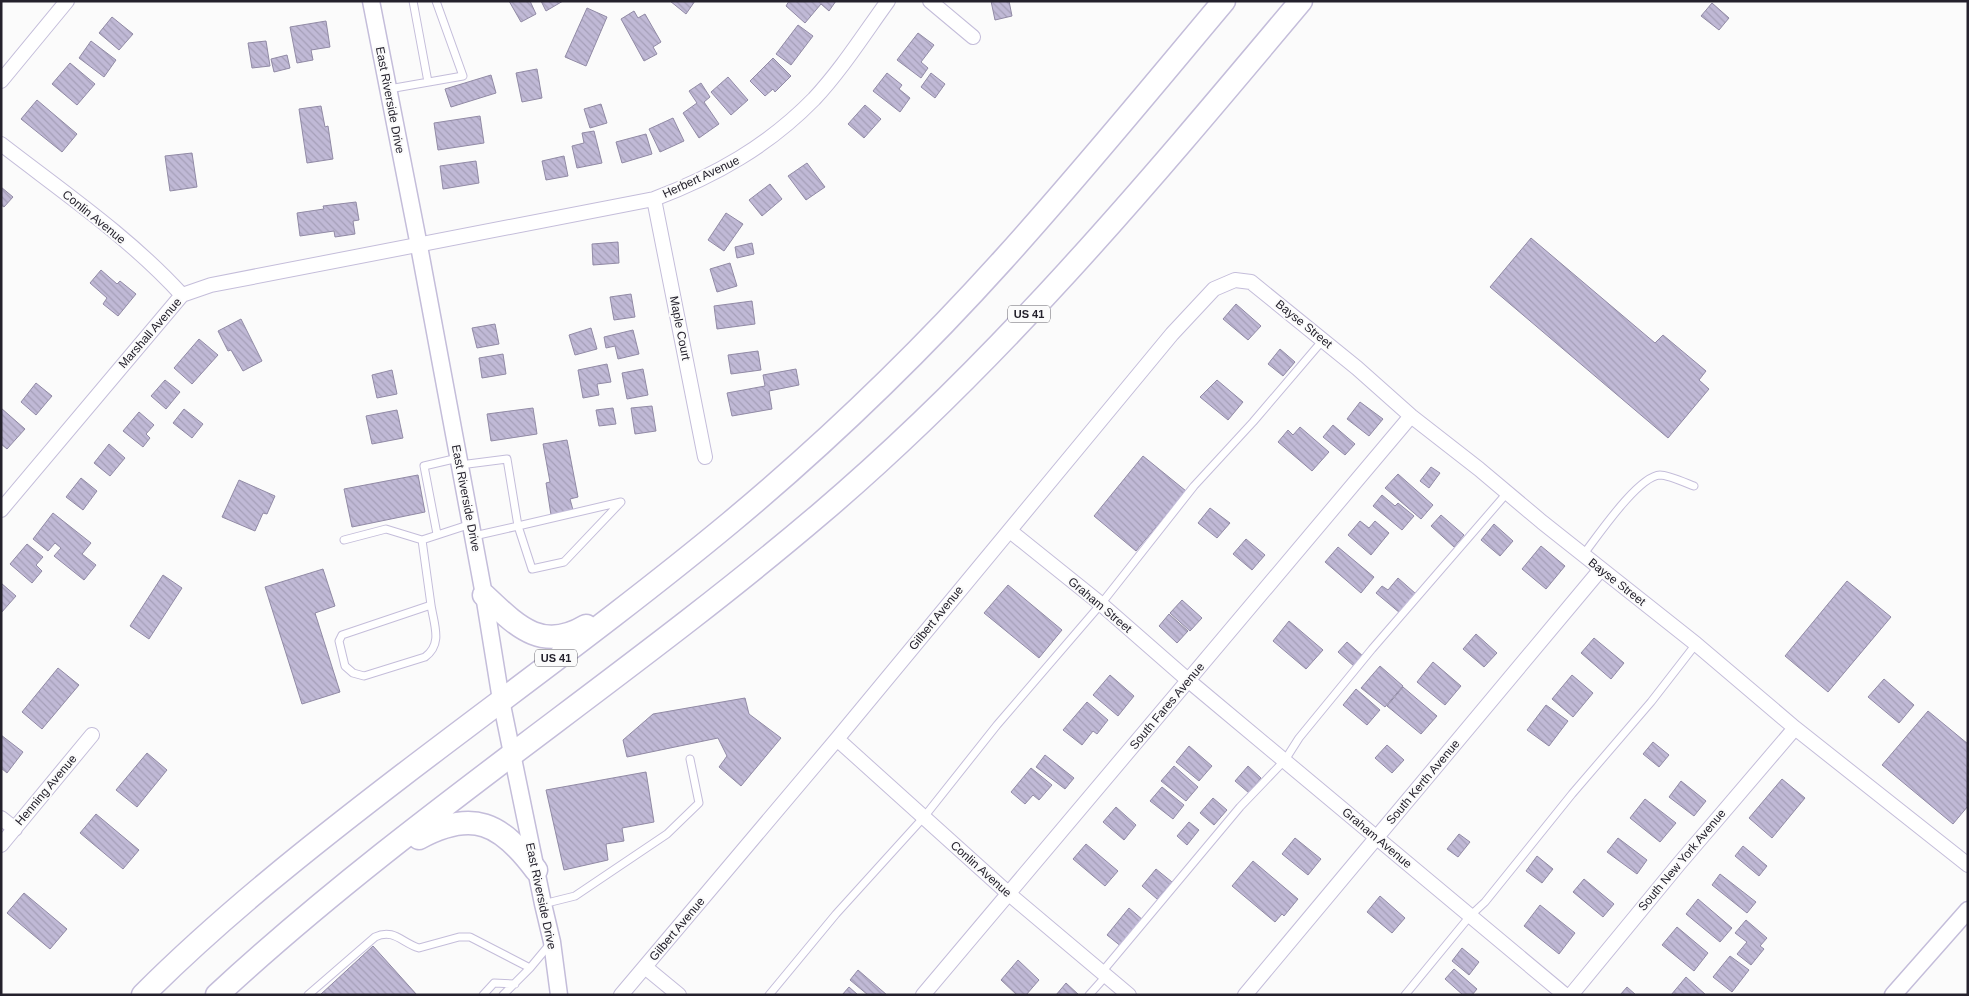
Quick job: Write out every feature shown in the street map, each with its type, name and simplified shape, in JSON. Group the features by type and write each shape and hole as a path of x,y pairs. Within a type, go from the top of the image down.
{"highway":[{"name":"US 41","path":"143,995 187,952 278,874 644,590 732,520 808,454 872,395 958,308 1042,217 1224,1"},
{"name":"US 41","path":"217,995 265,951 370,865 724,594 865,475 954,391 1084,255 1301,1"},
{"path":"484,595 520,626 541,637 550,638 564,636 579,630 644,590"},
{"path":"370,865 434,830 462,823 486,826 504,835 516,845 536,870"}],"street":[{"path":"1,80 67,1"},
{"name":"East Riverside Drive","path":"371,1 472,530 501,700 552,942 559,995"},
{"name":"Herbert Avenue","path":"419,246 654,199 678,190 734,163 774,136 815,98 843,64 888,1"},
{"path":"930,1 973,38"},
{"name":"Conlin Avenue","path":"1,144 102,221 168,280 182,295"},
{"name":"Maple Court","path":"654,199 705,457"},
{"name":"Marshall Avenue","path":"1,510 182,295 211,286 419,246"},
{"name":"Gilbert Avenue","path":"621,995 837,739 1172,334 1214,289 1235,280 1251,282 1268,295"},
{"name":"Bayse Street","path":"1268,295 1411,416 1968,865"},
{"name":"South Fares Avenue","path":"923,995 1411,416"},
{"name":"Graham Street","path":"1010,531 1101,604 1189,680"},
{"name":"South Kerth Avenue","path":"1245,995 1601,569"},
{"name":"Graham Avenue","path":"1189,680 1565,995"},
{"name":"South New York Avenue","path":"1571,995 1678,864 1796,728"},
{"name":"Henning Avenue","path":"1,845 92,735"},
{"name":"Conlin Avenue","path":"837,739 1009,894 1129,995"},
{"path":"1,818 15,828"},
{"path":"1893,995 1968,910"},
{"path":"645,967 679,995"}],"lane":[{"path":"413,1 428,82"},
{"path":"388,89 463,76 436,1"},
{"path":"769,995 836,914 924,817 997,725 1101,604 1194,486 1253,422 1323,340"},
{"path":"344,540 386,529 422,540 437,534 518,526 621,502 564,562 532,569 518,526 507,459 459,461 424,466 437,534"},
{"path":"1583,555 1619,508 1643,482 1660,475 1694,486"},
{"path":"1089,995 1240,807 1284,760 1299,738 1372,649 1507,493"},
{"path":"422,540 437,642 433,651 425,657 364,676 353,673 346,666 339,641 342,635 431,605"},
{"path":"1405,995 1470,916 1485,902 1566,800 1651,702 1696,644"},
{"path":"543,904 574,896 667,834 700,803 690,759"},
{"path":"308,995 375,937 386,933 419,948 459,937 470,937 530,968"},
{"path":"503,995 552,942"},
{"path":"483,995 494,983 515,984"}],"building":[{"path":"509,1 530,1 536,14 521,22"},
{"path":"541,1 563,1 546,11"},
{"path":"670,1 695,1 686,14"},
{"path":"789,1 836,1 829,11 821,4 805,23 786,6"},
{"path":"991,1 1009,1 1012,16 995,20"},
{"path":"1712,3 1729,18 1719,30 1701,16"},
{"path":"587,8 607,17 586,66 565,57"},
{"path":"634,11 638,18 645,14 661,42 653,47 657,54 644,61 621,19"},
{"path":"112,17 133,34 119,50 99,33"},
{"path":"326,21 330,47 311,50 313,60 297,63 290,27"},
{"path":"798,25 813,36 791,65 776,54"},
{"path":"918,33 934,45 921,62 928,68 921,78 897,60"},
{"path":"91,41 116,60 104,77 79,58"},
{"path":"266,41 270,66 252,68 248,43"},
{"path":"287,55 290,68 274,72 271,59"},
{"path":"773,58 791,76 775,92 773,89 765,96 750,81"},
{"path":"70,63 95,84 77,105 52,84"},
{"path":"537,69 542,98 522,102 516,73"},
{"path":"887,73 902,85 899,89 910,98 900,112 873,91"},
{"path":"931,73 945,84 935,98 921,87"},
{"path":"491,75 496,93 451,107 445,89"},
{"path":"728,77 748,100 731,115 711,92"},
{"path":"701,83 710,97 704,102 719,124 699,138 683,113 697,103 689,91"},
{"path":"37,100 77,134 62,152 21,119"},
{"path":"601,104 607,123 590,128 584,109"},
{"path":"865,105 881,119 864,138 848,124"},
{"path":"321,106 325,127 328,126 333,159 307,163 299,109"},
{"path":"480,116 484,143 438,150 434,123"},
{"path":"673,118 684,141 660,152 649,129"},
{"path":"594,131 602,163 577,168 572,146 584,143 582,133"},
{"path":"646,134 652,154 622,163 616,142"},
{"path":"192,153 197,187 170,191 165,156"},
{"path":"564,156 568,176 546,180 542,161"},
{"path":"476,161 479,183 443,189 440,166"},
{"path":"807,163 825,187 806,200 788,176"},
{"path":"770,184 782,199 762,216 749,200"},
{"path":"1,187 13,197 4,207 1,205"},
{"path":"356,202 359,220 353,221 355,234 335,237 334,231 300,236 297,213 324,209 323,206"},
{"path":"726,213 743,224 724,251 708,240"},
{"path":"1531,238 1655,343 1663,335 1706,371 1699,380 1709,389 1668,438 1490,287"},
{"path":"618,242 619,263 593,265 592,244"},
{"path":"752,243 754,254 737,258 735,247"},
{"path":"730,263 737,286 717,292 710,269"},
{"path":"101,270 117,284 120,281 136,294 118,316 103,304 107,298 90,283"},
{"path":"631,294 635,317 614,320 610,297"},
{"path":"752,301 755,324 717,329 714,306"},
{"path":"1236,304 1261,326 1248,340 1223,319"},
{"path":"241,319 262,361 243,371 231,350 228,351 218,331"},
{"path":"495,324 499,344 477,348 472,328"},
{"path":"591,328 597,349 575,355 569,335"},
{"path":"633,330 639,354 618,359 615,346 606,348 604,337"},
{"path":"199,339 218,355 192,384 174,368"},
{"path":"1280,349 1295,362 1283,376 1268,364"},
{"path":"758,351 761,370 731,374 728,355"},
{"path":"503,354 506,374 482,378 479,358"},
{"path":"607,364 611,382 597,384 599,395 583,398 578,370"},
{"path":"643,369 648,395 627,399 622,373"},
{"path":"796,369 799,385 769,391 772,409 732,416 727,393 765,386 763,375"},
{"path":"392,370 397,394 377,398 372,375"},
{"path":"165,380 180,392 166,409 151,396"},
{"path":"1217,380 1243,402 1228,420 1200,397"},
{"path":"36,383 52,396 36,415 21,402"},
{"path":"1360,402 1383,419 1369,436 1347,419"},
{"path":"652,406 656,431 635,434 631,408"},
{"path":"1,408 25,429 7,449 1,444"},
{"path":"533,408 537,434 491,441 487,414"},
{"path":"613,408 616,424 599,426 596,410"},
{"path":"184,409 203,424 192,438 173,423"},
{"path":"397,410 403,438 372,444 366,416"},
{"path":"139,412 154,425 146,434 150,438 143,447 123,431"},
{"path":"1333,425 1355,444 1345,455 1323,437"},
{"path":"1300,427 1329,452 1312,471 1278,442 1288,430 1293,435"},
{"path":"567,440 578,497 570,499 573,510 551,515 546,483 550,482 543,444"},
{"path":"109,444 125,458 110,476 94,463"},
{"path":"1143,456 1186,491 1136,551 1094,516"},
{"path":"1431,467 1440,473 1429,488 1420,481"},
{"path":"1398,474 1433,505 1421,519 1385,488"},
{"path":"418,475 425,512 352,527 344,489"},
{"path":"81,478 97,491 83,510 66,497"},
{"path":"239,480 275,496 267,514 263,513 255,531 222,517"},
{"path":"1382,495 1395,506 1398,503 1414,516 1402,530 1373,506"},
{"path":"1210,508 1230,523 1217,538 1198,523"},
{"path":"53,513 91,543 82,554 96,565 84,580 54,556 61,548 55,543 48,551 33,539"},
{"path":"1441,515 1464,535 1454,547 1431,526"},
{"path":"1360,521 1369,528 1375,521 1389,533 1371,555 1348,535"},
{"path":"1494,524 1513,541 1500,556 1481,540"},
{"path":"1246,539 1265,555 1252,570 1233,554"},
{"path":"27,544 43,557 36,565 42,571 32,583 10,564"},
{"path":"1541,546 1565,566 1546,589 1522,569"},
{"path":"1338,547 1374,577 1361,593 1325,562"},
{"path":"323,569 335,606 315,613 340,692 302,704 265,587"},
{"path":"163,575 182,588 149,639 130,626"},
{"path":"1398,578 1416,594 1400,613 1376,593 1382,586 1388,590"},
{"path":"1847,581 1891,617 1828,692 1785,656"},
{"path":"1,583 16,596 1,613"},
{"path":"1008,585 1062,630 1039,658 984,613"},
{"path":"1182,600 1202,618 1190,631 1170,613"},
{"path":"1169,614 1188,631 1177,643 1159,626"},
{"path":"1289,621 1323,650 1306,669 1273,641"},
{"path":"1476,634 1497,653 1484,667 1463,649"},
{"path":"1594,638 1624,663 1611,679 1581,653"},
{"path":"1347,642 1364,657 1355,667 1338,652"},
{"path":"1433,662 1461,686 1445,705 1417,682"},
{"path":"1380,666 1403,686 1385,707 1361,688"},
{"path":"58,668 79,685 42,729 22,712"},
{"path":"1110,675 1134,696 1118,716 1093,695"},
{"path":"1572,675 1593,693 1573,717 1552,699"},
{"path":"1884,679 1914,705 1899,723 1868,697"},
{"path":"1403,687 1437,716 1421,734 1387,706"},
{"path":"1356,689 1380,710 1367,725 1343,705"},
{"path":"745,698 749,714 781,738 741,786 719,767 727,756 718,738 627,757 623,740 653,714"},
{"path":"1087,702 1108,720 1097,734 1093,731 1082,745 1063,730"},
{"path":"1546,705 1568,721 1549,746 1527,730"},
{"path":"1928,711 1968,744 1968,806 1953,824 1882,765"},
{"path":"1,735 23,752 7,773 1,768"},
{"path":"1653,742 1669,755 1659,767 1643,754"},
{"path":"1387,745 1404,760 1392,773 1375,758"},
{"path":"1189,746 1212,766 1199,781 1176,762"},
{"path":"147,753 167,770 137,807 116,790"},
{"path":"1045,755 1074,778 1065,789 1036,767"},
{"path":"1174,766 1198,787 1186,801 1161,781"},
{"path":"1248,766 1261,778 1249,793 1235,781"},
{"path":"1031,768 1052,785 1039,800 1033,795 1025,804 1011,792"},
{"path":"646,772 654,822 622,828 624,841 606,844 608,860 564,870 546,790"},
{"path":"1782,779 1805,798 1772,838 1749,818"},
{"path":"1681,781 1706,801 1694,816 1669,797"},
{"path":"1162,787 1184,805 1173,819 1150,801"},
{"path":"1213,798 1227,810 1214,825 1200,813"},
{"path":"1645,799 1676,823 1660,842 1630,818"},
{"path":"1116,807 1136,825 1124,840 1103,822"},
{"path":"96,814 139,850 123,869 80,833"},
{"path":"1189,822 1199,830 1187,845 1177,836"},
{"path":"1459,834 1470,842 1458,857 1447,849"},
{"path":"1295,838 1321,859 1308,875 1282,854"},
{"path":"1618,838 1647,860 1637,874 1607,852"},
{"path":"1086,844 1118,871 1105,886 1073,859"},
{"path":"1743,846 1767,866 1759,876 1735,856"},
{"path":"1537,856 1553,869 1542,883 1526,871"},
{"path":"1253,861 1298,899 1284,916 1282,914 1275,922 1232,886"},
{"path":"1156,869 1172,882 1157,899 1142,886"},
{"path":"1720,874 1756,902 1747,913 1712,885"},
{"path":"1584,879 1614,904 1603,917 1573,892"},
{"path":"24,893 67,929 50,949 7,913"},
{"path":"1380,896 1405,918 1392,933 1367,912"},
{"path":"1698,899 1732,928 1720,942 1686,914"},
{"path":"1540,905 1575,933 1559,954 1524,926"},
{"path":"1129,908 1144,921 1122,947 1107,935"},
{"path":"1746,920 1767,938 1760,946 1764,949 1751,965 1737,954 1747,942 1735,933"},
{"path":"1677,927 1708,953 1694,971 1662,945"},
{"path":"373,946 417,995 320,995"},
{"path":"1462,948 1479,962 1469,975 1452,961"},
{"path":"1730,956 1749,970 1732,992 1713,977"},
{"path":"1018,960 1039,980 1026,995 1017,995 1001,980"},
{"path":"1454,969 1477,989 1472,995 1463,995 1445,979"},
{"path":"858,970 887,995 868,995 850,980"},
{"path":"1686,977 1706,995 1671,995"},
{"path":"1066,983 1079,995 1056,995"},
{"path":"849,987 858,995 842,995"},
{"path":"1627,987 1636,995 1620,995"}]}
